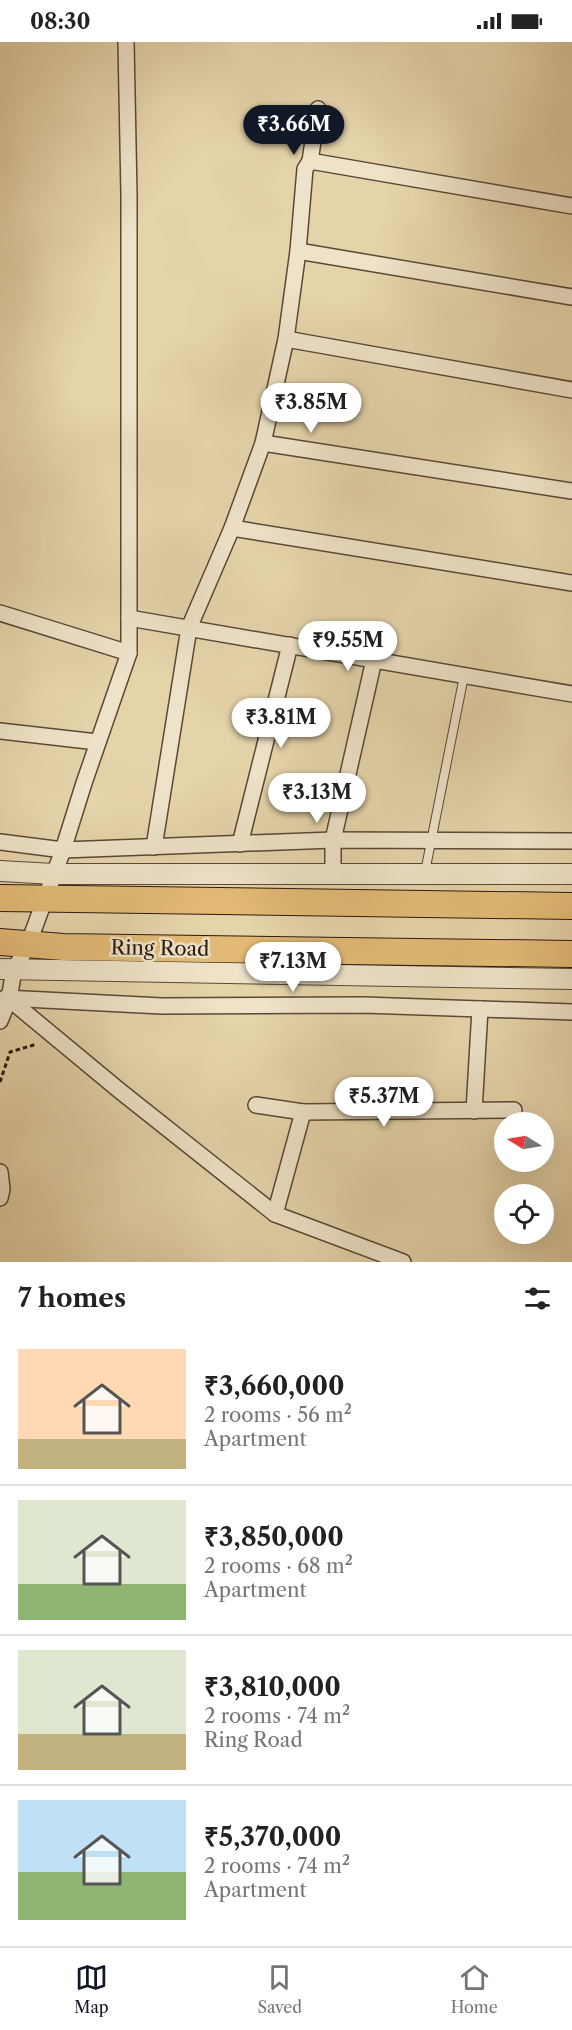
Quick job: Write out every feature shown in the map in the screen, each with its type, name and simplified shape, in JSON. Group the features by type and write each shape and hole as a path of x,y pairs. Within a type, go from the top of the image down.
{"highway":[{"path":"0,898 572,906"},
{"name":"Ring Road","path":"0,942 63,947 572,954"}],"street":[{"path":"0,1021 7,969 28,945 63,850 129,653 129,195 126,42"},
{"path":"154,847 189,628 232,528 263,443 286,339 298,251 305,169 310,161 318,109"},
{"path":"310,161 572,206"},
{"path":"298,251 572,297"},
{"path":"286,339 572,390"},
{"path":"263,443 572,491"},
{"path":"232,528 572,583"},
{"path":"0,613 129,653"},
{"path":"129,618 572,694"},
{"path":"240,844 290,645"},
{"path":"333,873 333,840 374,660"},
{"path":"0,731 98,742"},
{"path":"0,842 63,850 333,840 572,841"},
{"path":"0,871 54,874 572,874"},
{"path":"7,969 572,979"},
{"path":"4,998 162,1006 363,1005 572,1012"},
{"path":"4,998 275,1214 403,1262"},
{"path":"474,1111 480,1009"},
{"path":"256,1105 303,1112 514,1110"},
{"path":"275,1214 303,1112"},
{"path":"0,1172 2,1190 0,1198"}],"lane":[{"path":"424,873 464,676"}],"path":[{"path":"0,1082 10,1052 56,1039"}]}
